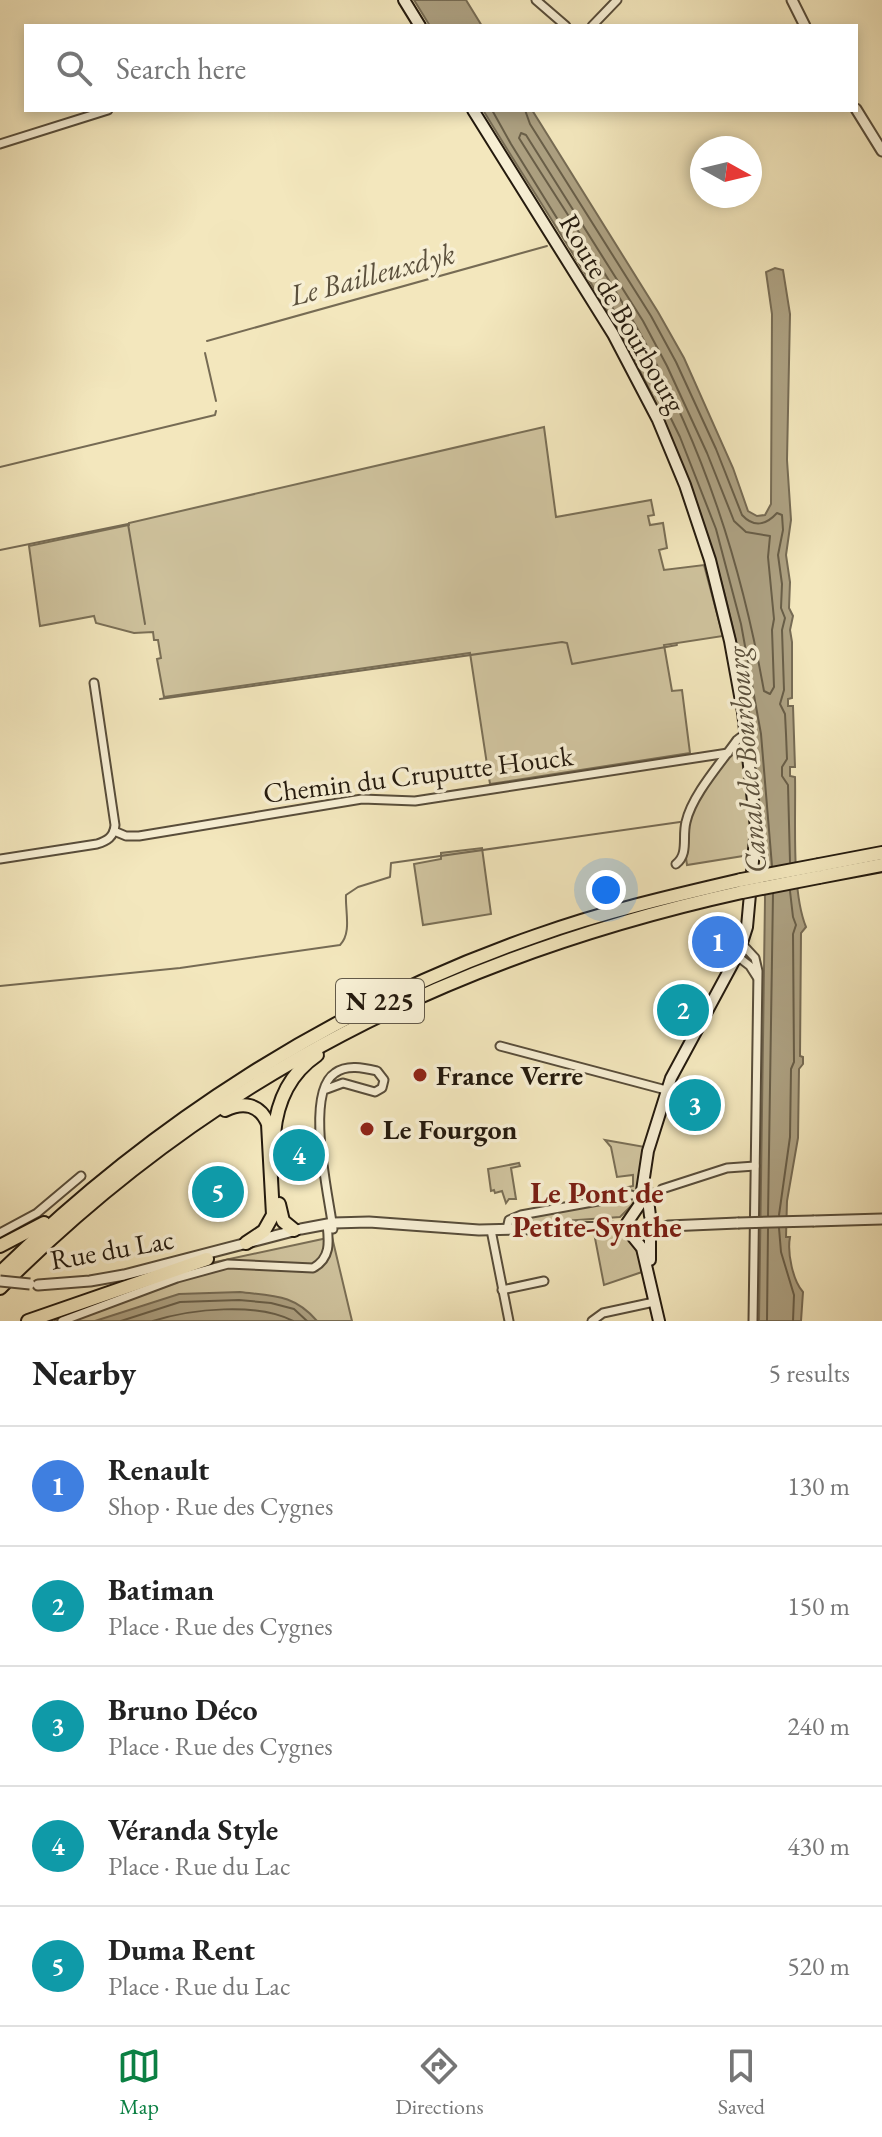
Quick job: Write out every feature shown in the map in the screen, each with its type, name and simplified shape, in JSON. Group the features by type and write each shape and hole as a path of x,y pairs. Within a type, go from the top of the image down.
{"highway":[{"name":"N 225","path":"0,1273 92,1189 148,1145 243,1079 314,1036 392,996 542,934 640,904 819,871 882,853"},
{"name":"N 225","path":"819,871 882,865"},
{"name":"N 225","path":"0,1288 54,1236 130,1172 244,1091 320,1046 398,1005 491,965 562,939 742,886"},
{"path":"294,1230 283,1221 279,1203 275,1131 279,1104 288,1084 310,1059 398,1005"},
{"path":"130,1172 227,1109 242,1104 257,1108 268,1122 273,1213 264,1231 249,1245"},
{"path":"0,1246 35,1229 92,1189"},
{"path":"266,1238 277,1221 279,1203"},
{"path":"28,1321 207,1259"}],"main road":[{"path":"404,0 419,24"},
{"name":"Route de Bourbourg","path":"474,112 613,334 666,439 690,499 715,579 734,660 747,735 756,833 750,909 737,956 682,1055 661,1106"},
{"path":"659,1321 643,1250 627,1225 640,1204 647,1157 661,1106"},
{"path":"654,1302 651,1217 647,1203 648,1178 661,1106"},
{"path":"631,1215 641,1211 651,1217"},
{"path":"631,1234 641,1238 651,1233"}],"street":[{"path":"536,0 564,24"},
{"path":"594,24 617,0"},
{"path":"792,0 804,24"},
{"path":"0,144 102,112"},
{"path":"858,112 882,151"},
{"path":"94,683 114,831"},
{"path":"676,864 683,855 685,827 690,811 739,737 747,735"},
{"name":"Chemin du Cruputte Houck","path":"0,859 100,843 110,838 114,831 136,837 368,799 421,800 728,753"},
{"path":"742,944 755,958 758,983 753,1321"},
{"path":"737,956 754,970 758,983"},
{"path":"500,1046 666,1090"},
{"path":"62,1321 177,1278 228,1264 313,1268 321,1263 327,1255 330,1226 320,1129 324,1090 329,1077 345,1068 375,1070 383,1077 382,1088 377,1092 343,1083 324,1090"},
{"path":"662,1189 727,1168 755,1166"},
{"path":"0,1233 37,1213 81,1176"},
{"path":"507,1229 509,1220 521,1215 631,1195"},
{"name":"Rue du Lac","path":"538,1228 614,1222 631,1215"},
{"path":"651,1217 667,1221 738,1223"},
{"path":"651,1233 663,1226 882,1219"},
{"name":"Rue du Lac","path":"34,1284 111,1278 330,1226"},
{"name":"Rue du Lac","path":"34,1284 63,1287 102,1285 207,1259 294,1230 330,1226 446,1233 614,1227 631,1234"},
{"path":"491,1230 509,1321"},
{"path":"0,1281 34,1284"},
{"path":"502,1290 544,1281"},
{"path":"592,1321 609,1311 654,1302"},
{"path":"609,1311 611,1321"}],"shaded area":[{"path":"544,427 556,517 651,500 654,515 648,516 650,525 663,523 667,548 659,550 664,570 704,565 723,636 664,645 672,691 682,690 690,753 490,784 470,653 164,697 157,659 161,658 158,640 154,640 153,632 134,633 96,623 94,616 40,626 29,546"},
{"path":"737,742 741,742 745,753 751,849 743,856 687,865 685,851 690,813"},
{"path":"482,848 491,914 423,925 414,864 441,859 441,853"},
{"path":"605,1140 645,1147 637,1191 601,1196 600,1193 633,1186 633,1175 617,1177 611,1147"},
{"path":"519,1163 520,1166 511,1168 516,1199 509,1199 506,1203 502,1191 491,1191 488,1169"},
{"path":"636,1196 633,1204 620,1217 521,1224 523,1217"},
{"path":"614,1231 635,1247 642,1272 604,1285 594,1233"},
{"path":"332,1237 352,1321 54,1321 211,1263"}],"water":[{"path":"414,0 466,0 481,24 429,24"},
{"path":"484,112 533,112 684,358 733,468 748,511 757,516 765,515 771,504 772,314 766,272 775,268 783,270 790,314 787,460 791,520 786,555 790,582 789,608 793,616 790,630 792,698 788,699 788,706 793,706 795,767 790,767 790,776 795,777 796,874 806,927 801,933 800,1056 803,1057 803,1064 799,1069 798,1138 787,1201 786,1237 790,1237 792,1266 803,1292 801,1321 759,1321 765,899 756,764 734,635 719,572 675,447 629,350"},
{"path":"240,1292 291,1301 317,1321 95,1321 179,1294"}],"waterway":[{"name":"Le Bailleuxdyk","path":"207,341 547,246"},
{"name":"Le Bailleuxdyk","path":"205,353 216,401"},
{"name":"Le Bailleuxdyk","path":"0,467 215,415 216,411"},
{"path":"0,550 128,524 145,624"},
{"path":"160,699 562,642 567,643 572,664 677,645"},
{"path":"0,986 180,968 340,945 347,928 346,895 358,887 390,877 391,863 680,822"}],"place":[{"name":"Renault","path":"718,942"},
{"name":"Batiman","path":"683,1010"},
{"name":"France Verre","path":"420,1075"},
{"name":"Bruno Déco","path":"695,1105"},
{"name":"Le Fourgon","path":"367,1129"},
{"name":"Véranda Style","path":"299,1155"},
{"name":"Duma Rent","path":"218,1192"}],"district":[{"name":"Le Pont de Petite-Synthe","path":"597,1209"}],"water label":[{"name":"Canal de Bourbourg","path":"746,760"}]}
